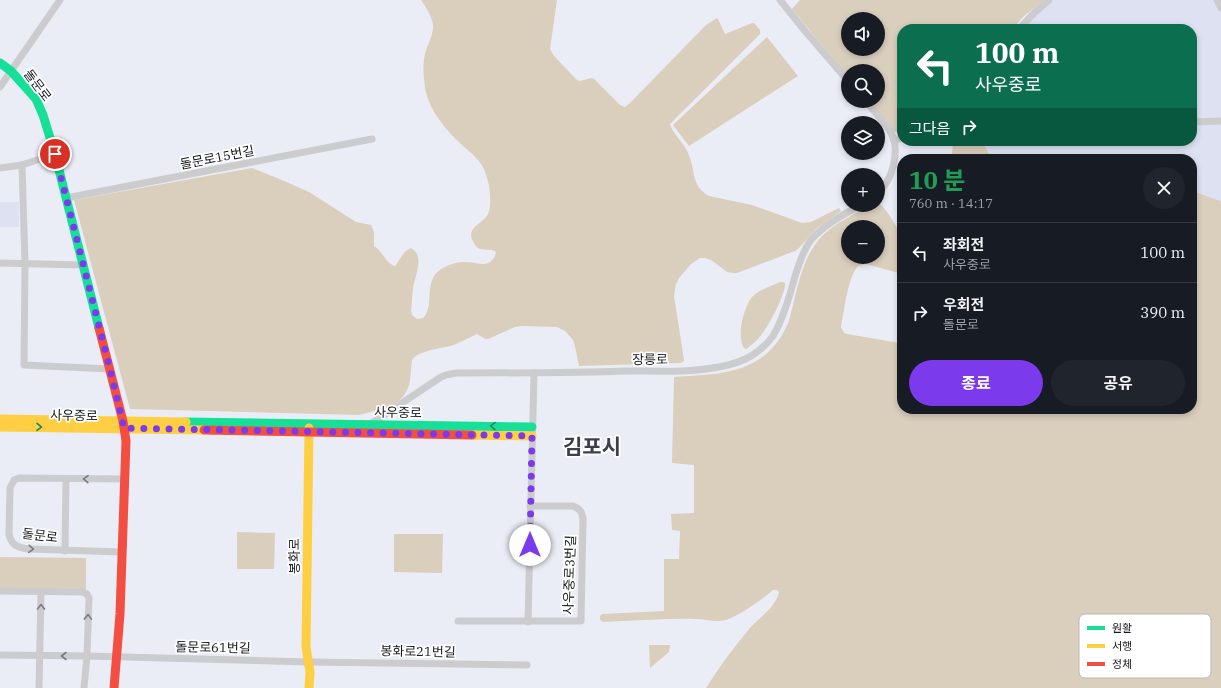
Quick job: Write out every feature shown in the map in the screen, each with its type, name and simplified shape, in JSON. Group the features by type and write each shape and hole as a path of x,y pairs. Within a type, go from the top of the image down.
{"street":[{"path":"0,87 60,0"},
{"path":"780,0 805,32 841,73"},
{"path":"1024,24 1049,0"},
{"path":"1217,0 1221,8"},
{"name":"돌문로","path":"0,63 11,71 36,99 40,107 55,154 123,425 126,442 125,479 117,657 114,688"},
{"path":"872,108 887,127 894,141 894,157 890,176 885,185"},
{"path":"1197,122 1221,121"},
{"name":"돌문로15번길","path":"66,198 372,139"},
{"path":"0,168 22,165 55,154"},
{"path":"22,165 25,264 24,365 110,369"},
{"name":"장릉로","path":"369,425 446,375 456,373 534,373 701,369 729,365 750,357 767,344 773,334 783,314 802,256 810,241 822,229 849,212"},
{"path":"0,263 83,265"},
{"path":"458,621 528,622 534,373"},
{"name":"사우중로","path":"0,419 123,425"},
{"name":"사우중로","path":"0,427 123,425 532,432"},
{"name":"사우중로","path":"309,428 369,425 532,432"},
{"name":"봉화로","path":"309,428 306,647 310,672 309,688"},
{"name":"돌문로","path":"122,552 18,547 13,544 9,534 10,488 14,480 26,478 125,479"},
{"path":"65,550 66,479"},
{"name":"사우중로3번길","path":"528,622 581,621 583,519 579,508 573,506 530,506"},
{"path":"0,591 83,592 87,594 89,598 87,656 84,688"},
{"path":"39,688 41,591"},
{"name":"돌문로61번길","path":"0,655 308,662"},
{"name":"봉화로21번길","path":"308,662 527,665"}],"shaded area":[{"path":"421,0 557,0 550,49 554,56 577,80 594,79 620,105 625,107 706,25 717,18 725,34 754,23 760,30 760,34 670,124 671,128 688,153 696,182 703,192 709,196 752,205 802,223 811,222 839,208 841,211 816,229 795,251 737,273 727,272 711,260 705,258 700,258 691,264 679,278 676,284 674,296 684,360 680,363 579,366 573,340 565,331 557,327 522,326 515,327 488,339 485,339 477,334 451,346 426,351 416,356 412,360 408,389 403,396 391,405 359,415 130,409 74,200 252,168 309,192 356,222 371,225 374,232 374,246 380,251 386,260 395,266 404,253 411,248 418,256 418,267 413,289 411,311 412,315 417,319 423,318 426,314 430,287 435,275 440,270 455,263 469,262 483,264 490,262 493,259 496,253 495,251 479,249 475,245 471,234 475,227 486,218 489,211 490,191 483,167 480,162 444,126 431,107 426,93 424,59 433,25 427,9"},
{"path":"800,0 1044,0 1017,24 897,24 897,132 894,132 885,121 885,116 881,116 875,108 885,108 885,64 841,64 841,68 792,9"},
{"path":"1054,0 1221,0 1221,201 1197,193 1197,154 989,154 985,146 1197,146 1197,24 1028,24"},
{"path":"767,37 798,76 689,146 673,125"},
{"path":"953,146 985,146 989,154 952,154"},
{"path":"1197,193 1221,201 1221,688 706,688 738,642 775,602 779,592 777,590 773,590 737,615 722,621 673,619 603,622 600,620 600,616 602,614 664,611 664,559 679,559 680,531 672,530 671,514 694,513 694,465 672,463 674,377 727,372 742,368 769,352 780,338 789,321 797,287 810,254 823,235 841,222 841,264 866,264 858,266 849,286 841,327 844,333 897,343 897,414 1197,414"},
{"path":"0,202 19,202 19,227 0,227"},
{"path":"885,209 897,228 897,273 866,264 885,264 885,220 844,220 858,212 885,212"},
{"path":"780,282 785,283 785,288 773,317 759,338 746,349 744,348 741,329 744,313 750,299 760,291"},
{"path":"237,532 275,533 274,569 237,569"},
{"path":"394,534 443,534 442,573 394,572"},
{"path":"0,557 86,558 86,589 0,588"},
{"path":"649,645 670,645 669,652 650,668"}],"traffic: fast":[{"path":"0,63 11,71 36,99 43,115 55,154 99,328"},
{"path":"186,422 532,427"}],"traffic: slow":[{"path":"0,419 186,422"},
{"path":"0,427 204,430"},
{"path":"309,428 306,647 310,672 309,688"},
{"path":"472,435 532,436"}],"traffic: jam":[{"path":"99,328 123,421 126,441 120,614 114,688"},
{"path":"204,430 472,435"}],"district":[{"name":"김포시","path":"592,447"}],"route":[{"path":"55,154 124,428 310,433 532,436 530,545"}]}
